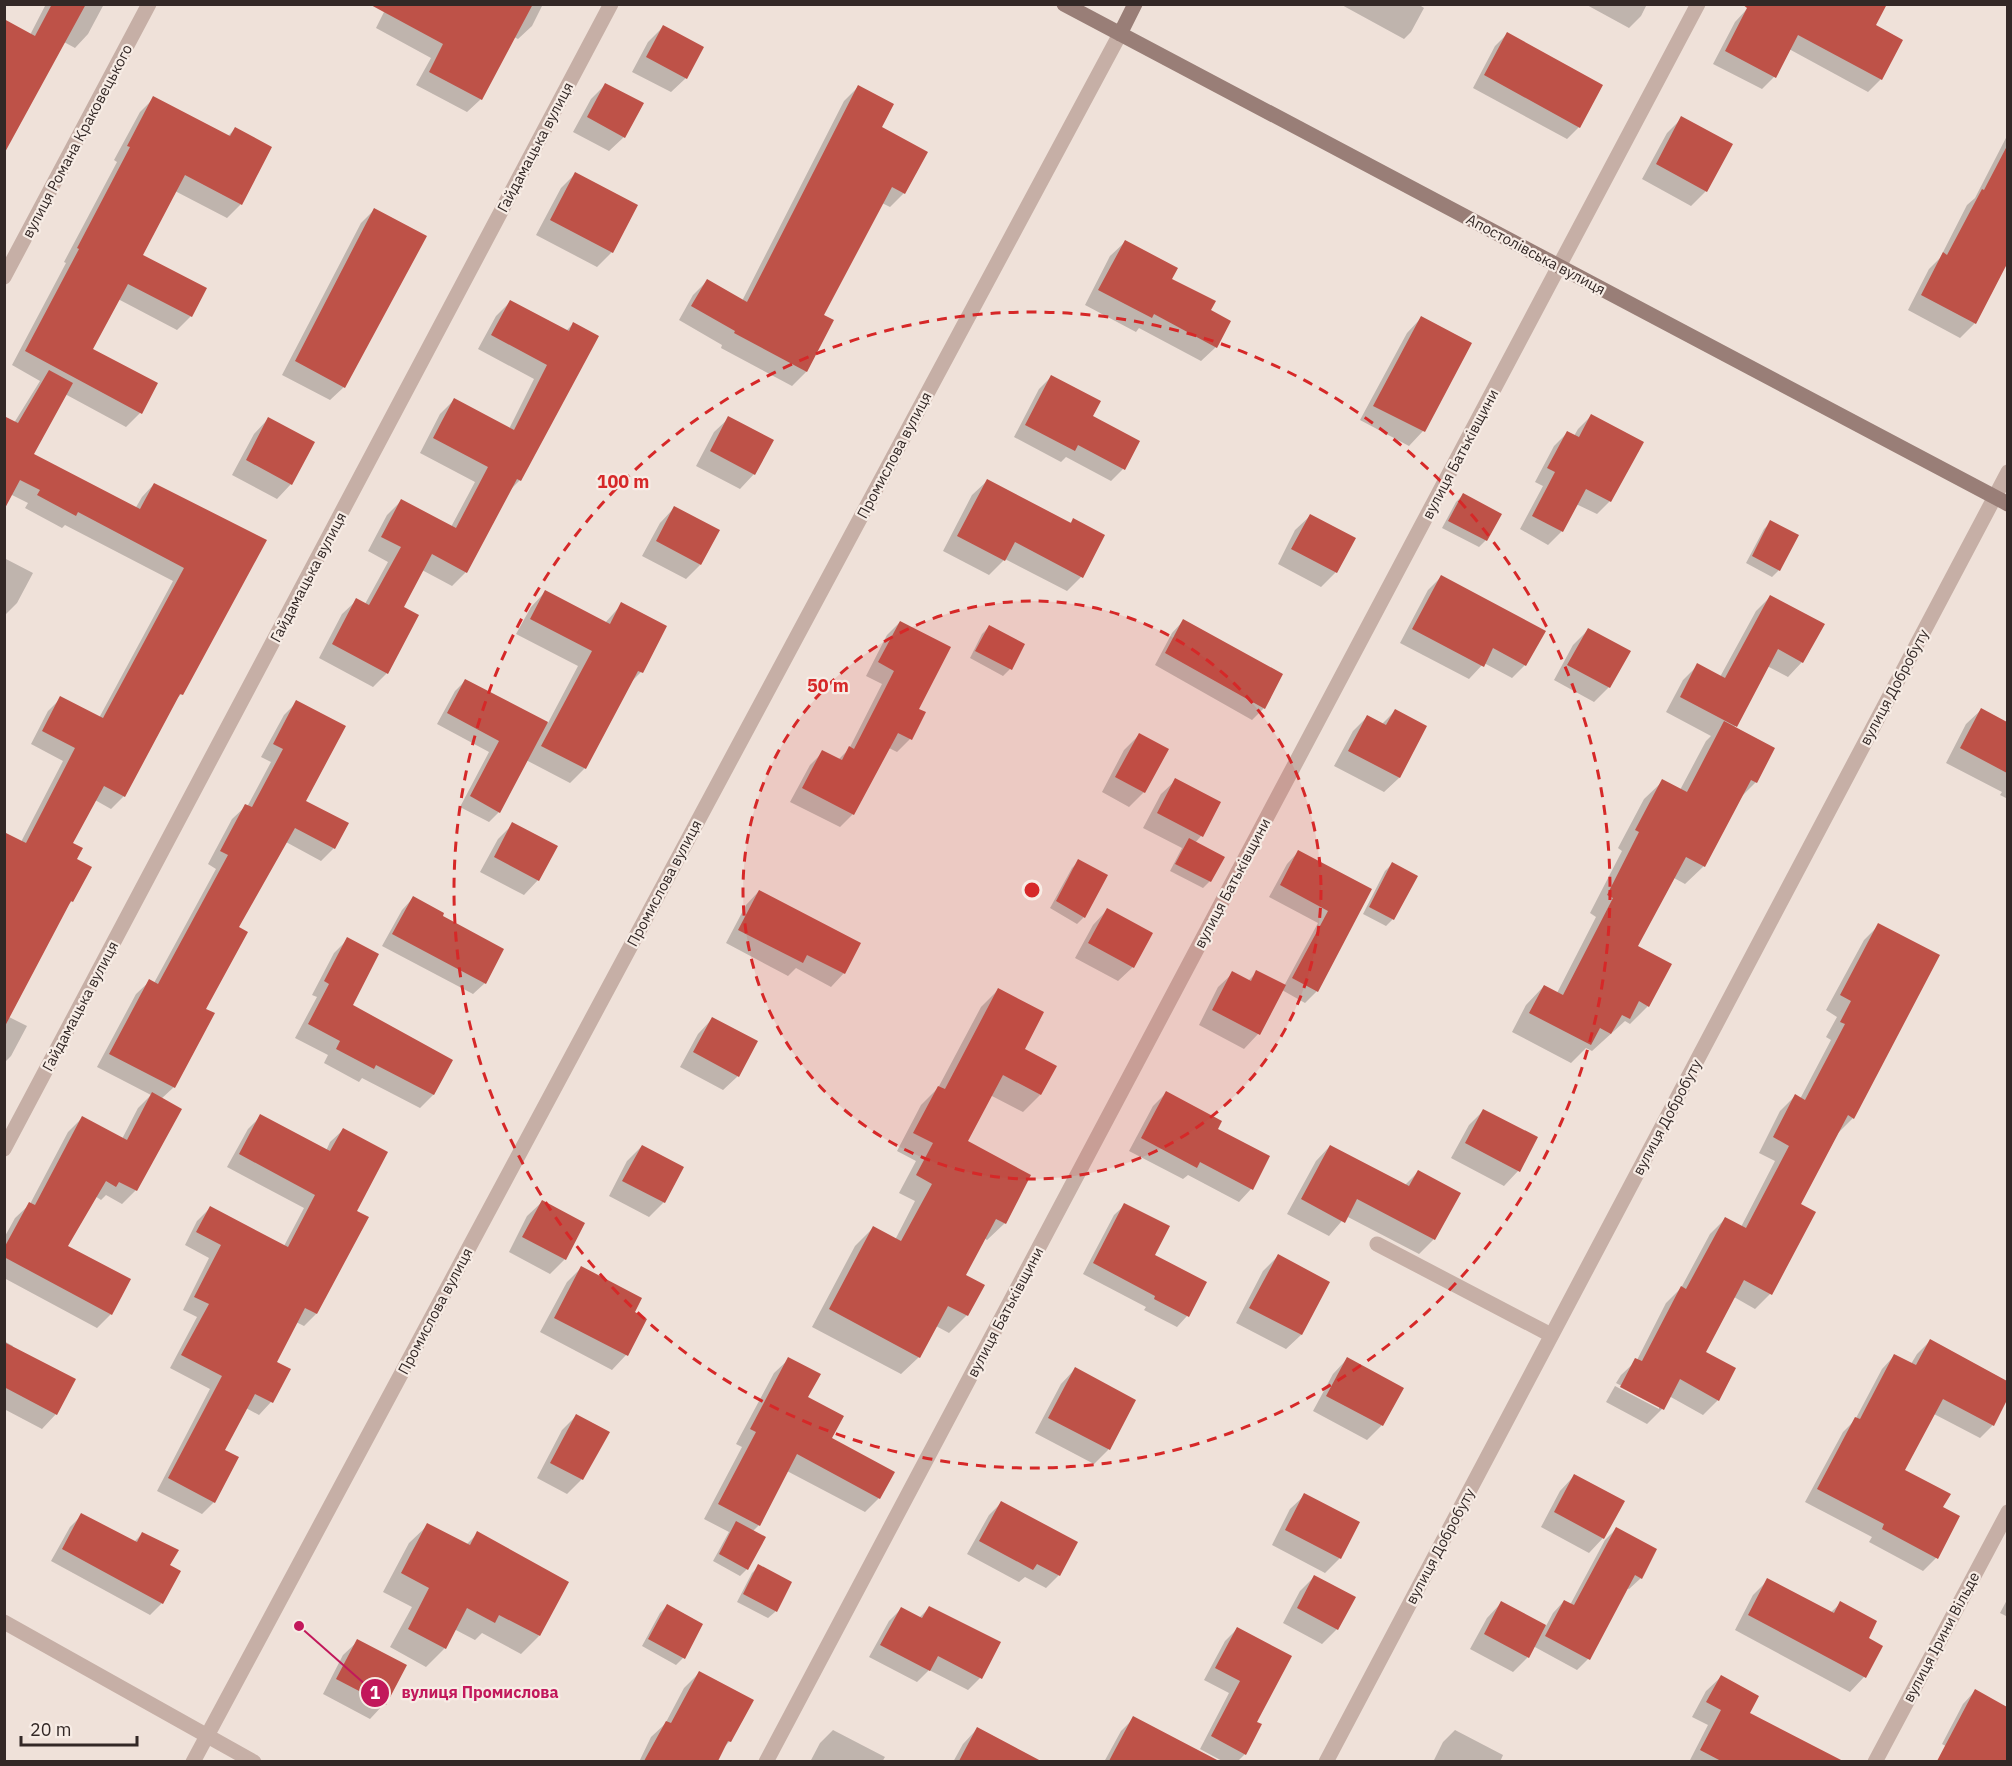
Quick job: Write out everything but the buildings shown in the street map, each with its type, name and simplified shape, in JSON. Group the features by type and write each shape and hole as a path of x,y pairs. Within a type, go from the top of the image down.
{"street":[{"name":"вулиця Романа Краковецького","path":"4,277 149,4"},
{"name":"Гайдамацька вулиця","path":"4,1149 611,4"},
{"name":"Апостолівська вулиця","path":"1065,4 2001,500"},
{"name":"Промислова вулиця","path":"193,1761 1135,4"},
{"name":"вулиця Батьківщини","path":"766,1761 1698,4"},
{"name":"вулиця Добробуту","path":"1326,1761 1551,1335 2001,500 2007,472"},
{"path":"1377,1244 1551,1335"},
{"name":"вулиця Ірини Вільде","path":"1875,1761 2007,1512"},
{"path":"4,1622 254,1761"}],"place":[{"name":"вулиця Промислова","path":"299,1626"}]}
